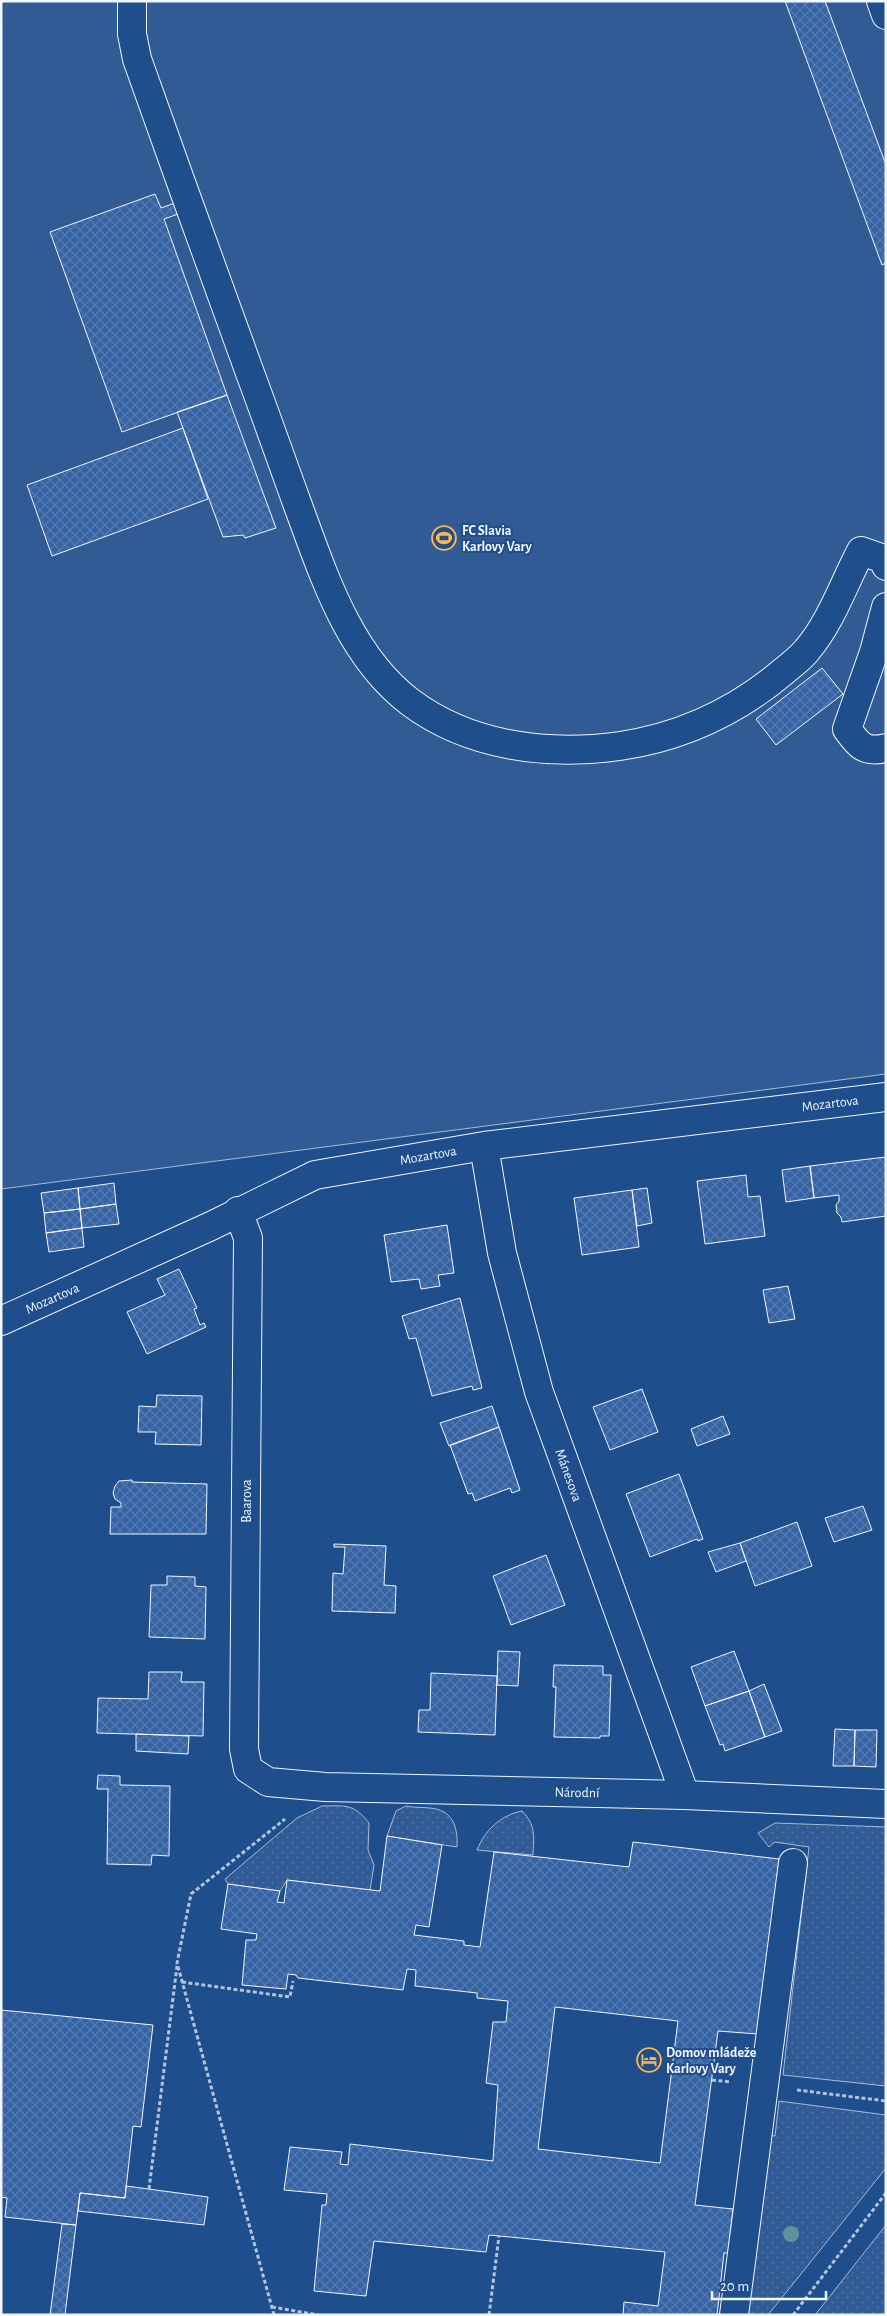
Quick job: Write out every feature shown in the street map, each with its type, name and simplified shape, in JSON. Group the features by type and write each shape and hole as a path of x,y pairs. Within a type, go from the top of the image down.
{"street":[{"path":"132,1 132,34 136,59 323,574 367,659 409,701 433,717 485,739 508,745 594,750 635,744 676,733 719,716 745,701 807,652 827,621 861,551 884,559 886,566"},
{"path":"881,1 886,15"},
{"path":"886,607 874,652 847,729 858,744 873,751 886,748"},
{"name":"Mozartova","path":"1,1321 211,1226 238,1211 315,1175 484,1146 886,1097"},
{"name":"Mánesova","path":"484,1146 502,1253 539,1392 685,1795"},
{"name":"Baarova","path":"238,1211 248,1238 244,1749 248,1769 268,1782"},
{"name":"Národní","path":"268,1782 325,1787 685,1795 886,1804"},
{"path":"734,2315 793,1863"}],"path":[{"path":"149,2189 177,1962 190,1894 325,1787"},
{"path":"177,1962 274,2315"},
{"path":"182,1982 290,1997 293,1981"},
{"path":"793,2315 886,2193"},
{"path":"489,2315 498,2236"},
{"path":"272,2307 319,2315"}],"shaded area":[{"name":"FC Slavia Karlovy Vary","path":"1,1 886,1 886,1074 1,1189"},
{"path":"322,1806 348,1807 358,1812 369,1823 368,1850 374,1865 370,1890 287,1880 280,1891 228,1884 225,1879 297,1818"},
{"path":"406,1806 438,1809 449,1816 455,1826 457,1847 387,1836 396,1811"},
{"path":"522,1811 532,1826 534,1837 533,1855 477,1850 484,1836 495,1824 507,1816"},
{"path":"775,1823 886,1827 886,2086 783,2075 809,1847 775,1842 769,1847 758,1833"},
{"path":"779,2101 886,2115 886,2168 768,2315 745,2315 766,2135 775,2136"},
{"path":"886,2225 886,2315 815,2315"}],"building":[{"path":"785,1 825,1 886,165 886,263 882,265"},
{"path":"155,194 161,208 178,202 181,213 164,219 227,395 122,432 50,232"},
{"path":"227,395 276,528 245,538 243,535 223,537 177,412"},
{"path":"183,428 208,499 52,556 27,485"},
{"path":"822,668 843,694 776,745 756,719"},
{"path":"886,1157 886,1216 842,1222 841,1217 837,1213 836,1205 839,1201 839,1195 814,1198 810,1166"},
{"path":"810,1166 814,1198 786,1202 782,1170"},
{"path":"746,1175 748,1197 760,1196 765,1236 705,1244 697,1181"},
{"path":"114,1183 116,1204 80,1209 78,1188"},
{"path":"78,1188 80,1209 44,1213 41,1193"},
{"path":"647,1188 652,1223 637,1226 632,1190"},
{"path":"632,1190 639,1247 582,1255 574,1198"},
{"path":"116,1204 119,1224 82,1228 80,1209"},
{"path":"80,1209 82,1228 46,1233 44,1213"},
{"path":"447,1225 454,1273 438,1275 440,1286 421,1289 419,1279 391,1282 384,1235"},
{"path":"82,1228 84,1247 49,1252 46,1233"},
{"path":"179,1269 197,1308 194,1309 200,1325 204,1323 206,1327 147,1354 127,1312 165,1295 157,1279"},
{"path":"788,1286 795,1319 769,1323 763,1290"},
{"path":"460,1298 482,1388 473,1390 472,1386 432,1396 416,1338 409,1339 402,1316"},
{"path":"642,1389 658,1432 610,1450 593,1407"},
{"path":"157,1395 202,1396 201,1445 155,1444 156,1432 138,1432 139,1406 156,1407"},
{"path":"492,1406 499,1427 449,1446 440,1423"},
{"path":"723,1416 730,1434 697,1446 691,1429"},
{"path":"499,1427 520,1490 512,1493 510,1488 475,1501 472,1493 468,1494 450,1445"},
{"path":"679,1474 703,1539 698,1541 697,1539 650,1557 626,1494"},
{"path":"132,1480 132,1482 207,1484 206,1534 110,1534 111,1507 121,1507 121,1503 115,1499 113,1493 115,1486 119,1481"},
{"path":"863,1506 872,1530 834,1542 825,1518"},
{"path":"797,1522 812,1566 755,1586 740,1543"},
{"path":"740,1543 746,1561 716,1572 708,1552"},
{"path":"334,1544 386,1546 384,1585 396,1586 395,1613 332,1611 333,1573 343,1574 345,1547 334,1547"},
{"path":"546,1555 565,1605 511,1625 493,1576"},
{"path":"167,1576 195,1577 195,1586 206,1587 205,1639 149,1637 151,1585 167,1585"},
{"path":"498,1651 520,1652 518,1686 497,1685"},
{"path":"734,1651 749,1691 705,1706 691,1667"},
{"path":"554,1665 603,1666 603,1675 611,1675 609,1736 600,1736 600,1738 554,1737 556,1687 553,1687"},
{"path":"149,1672 182,1672 181,1682 204,1682 203,1736 97,1733 98,1698 148,1699"},
{"path":"431,1673 497,1676 495,1735 418,1732 419,1710 430,1710"},
{"path":"764,1684 782,1731 765,1737 749,1691"},
{"path":"749,1691 765,1737 725,1751 723,1744 720,1745 705,1706"},
{"path":"835,1729 855,1730 854,1766 833,1766"},
{"path":"855,1730 877,1730 876,1767 854,1766"},
{"path":"136,1734 189,1736 188,1754 136,1751"},
{"path":"98,1775 120,1776 120,1785 170,1786 169,1856 152,1855 151,1865 107,1864 108,1789 97,1789"},
{"path":"387,1836 442,1845 429,1927 416,1925 414,1935 464,1941 464,1945 480,1947 494,1852 629,1867 633,1842 779,1859 758,2034 718,2031 695,2205 733,2209 728,2253 724,2253 717,2315 623,2315 624,2302 658,2306 665,2252 489,2235 486,2252 374,2241 366,2296 314,2291 322,2205 326,2205 327,2194 284,2190 290,2147 342,2152 340,2164 348,2165 350,2144 493,2161 498,2085 486,2083 493,2022 506,2022 508,2001 477,1998 477,1993 415,1986 416,1970 407,1969 403,1990 298,1978 296,1975 288,1974 286,1989 242,1985 246,1940 256,1940 257,1934 221,1929 228,1884 280,1891 277,1902 284,1903 287,1880 380,1891","holes":["555,2007 678,2021 660,2163 538,2149"]},
{"path":"1,2010 153,2025 141,2127 133,2126 125,2198 80,2193 76,2225 5,2217 7,2198 1,2197"},
{"path":"126,2186 208,2197 204,2225 78,2211 80,2193 125,2198"},
{"path":"62,2224 76,2225 65,2315 50,2315"}],"place":[{"name":"FC Slavia Karlovy Vary","path":"444,538"},
{"name":"Domov mládeže Karlovy Vary","path":"649,2060"}]}
